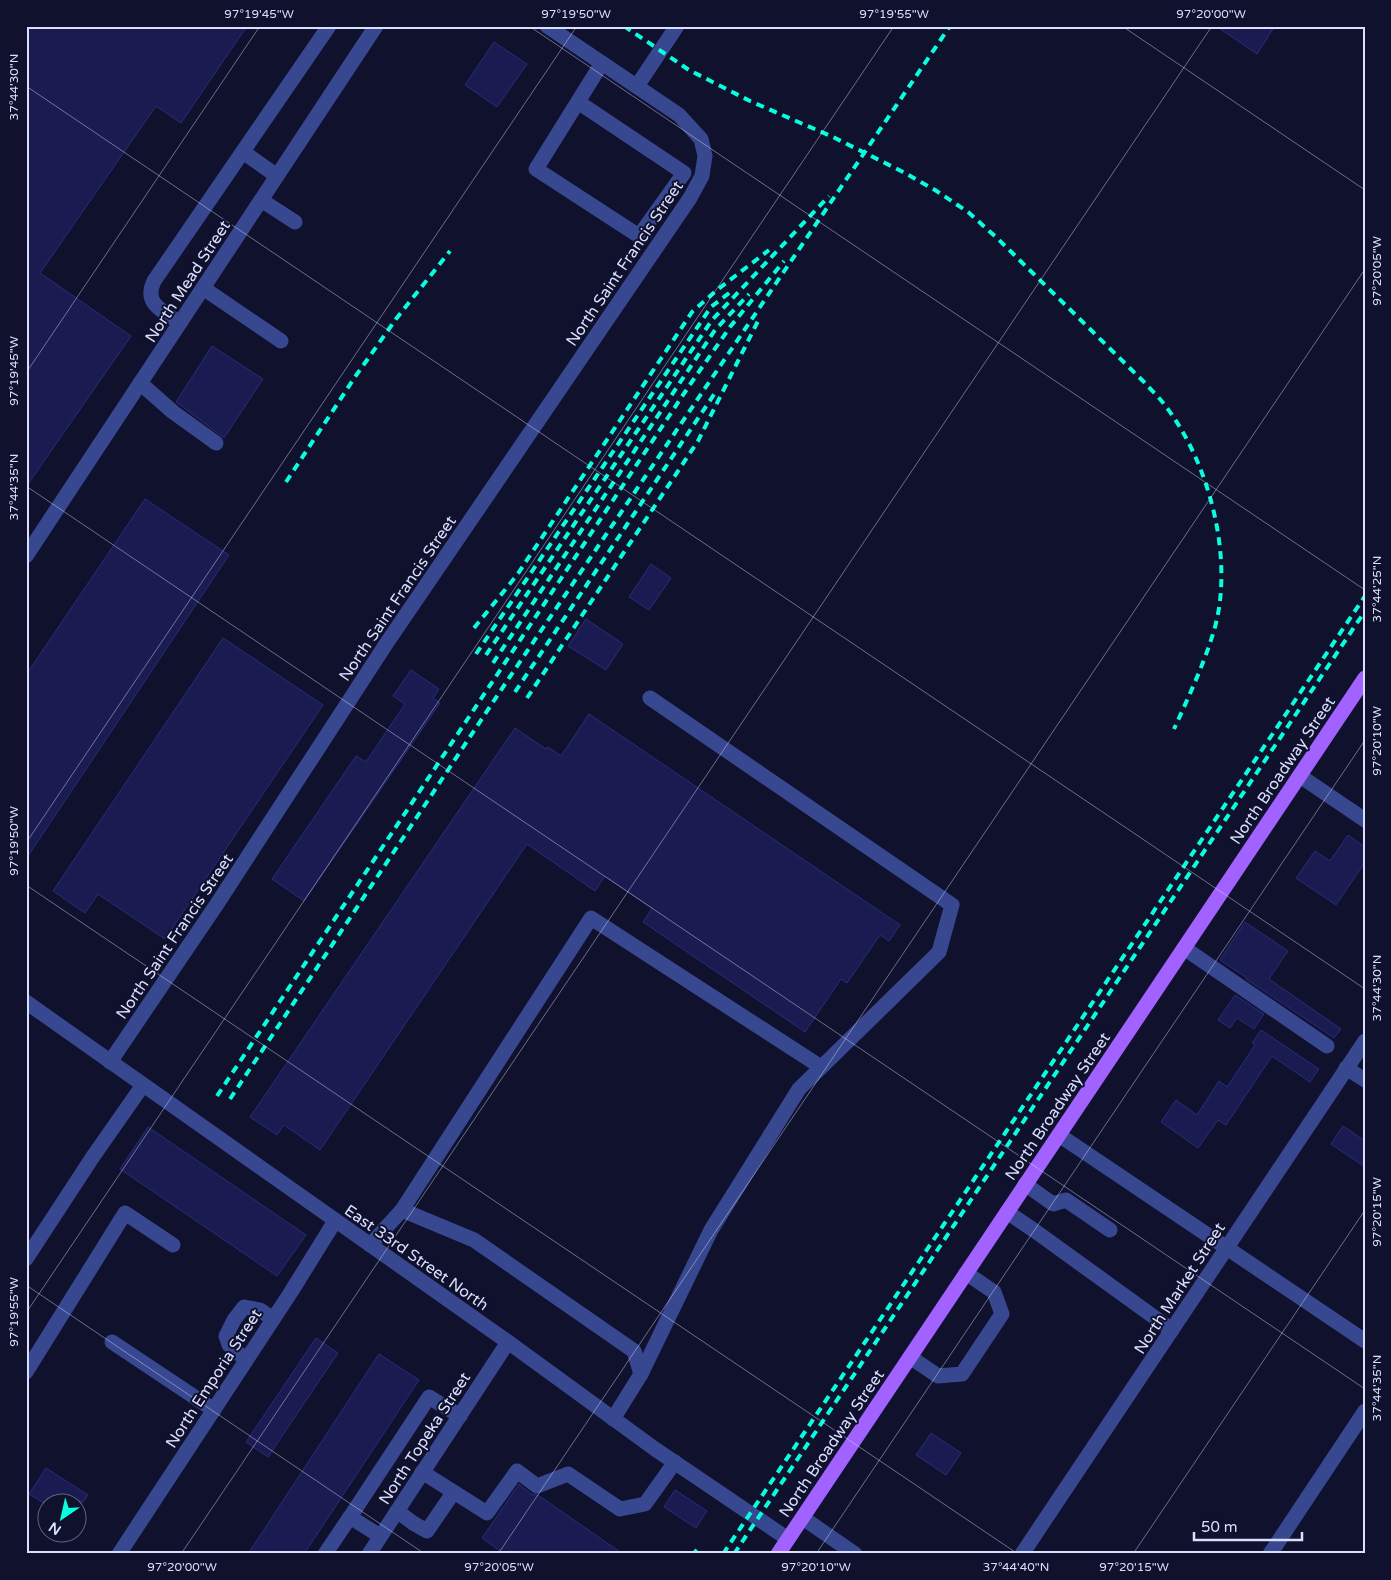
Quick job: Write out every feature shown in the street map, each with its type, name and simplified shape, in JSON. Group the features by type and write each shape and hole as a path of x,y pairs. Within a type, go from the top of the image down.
{"main road":[{"name":"North Broadway Street","path":"778,1554 1365,678"}],"street":[{"path":"180,323 154,304 150,296 151,289 329,26"},
{"name":"North Mead Street","path":"26,556 376,26"},
{"path":"547,26 637,86 677,26"},
{"path":"578,102 684,173 639,236 536,168 602,63"},
{"name":"North Saint Francis Street","path":"110,1062 217,904 386,644 690,198 702,176 704,152 701,139 679,115 637,86"},
{"path":"243,152 277,176"},
{"path":"261,200 294,222"},
{"path":"203,288 281,341"},
{"path":"140,383 216,444"},
{"path":"613,1419 641,1374 711,1230 799,1089 939,952 952,905 650,698"},
{"path":"1300,776 1365,820"},
{"path":"370,1245 402,1210 591,918 821,1067"},
{"path":"1184,948 1327,1046"},
{"name":"East 33rd Street North","path":"26,1002 508,1342 613,1419 788,1539"},
{"name":"North Market Street","path":"1022,1554 1365,1041"},
{"path":"1346,1068 1365,1080"},
{"path":"26,1259 94,1155 143,1085"},
{"path":"1059,1135 1365,1341"},
{"path":"1025,1184 1053,1204 1066,1200 1110,1230"},
{"path":"402,1210 474,1240 634,1351 641,1374"},
{"path":"1007,1212 1172,1330"},
{"path":"26,1372 125,1213 173,1245"},
{"name":"North Emporia Street","path":"119,1554 335,1221"},
{"path":"910,1357 938,1376 962,1374 1002,1314 994,1292 966,1273"},
{"path":"246,1360 229,1345 226,1336 234,1320 244,1307 260,1310 273,1319"},
{"path":"112,1342 214,1410"},
{"name":"North Topeka Street","path":"368,1554 508,1342"},
{"path":"325,1554 429,1397 460,1416"},
{"path":"1270,1554 1365,1411"},
{"path":"422,1472 487,1513 516,1471 537,1486 568,1474 620,1508 645,1504 675,1462"},
{"path":"397,1511 427,1532 453,1492"},
{"path":"350,1517 380,1536"},
{"path":"802,1518 855,1554"}],"building":[{"path":"26,26 247,26 181,123 156,106 40,273 131,336 26,487"},
{"path":"1216,26 1275,26 1257,54"},
{"path":"494,42 527,64 497,107 465,85"},
{"path":"212,346 263,379 224,438 176,402"},
{"path":"145,499 229,555 26,859 26,675"},
{"path":"651,564 671,578 649,610 629,597"},
{"path":"586,619 623,644 606,670 568,646"},
{"path":"223,638 323,705 165,939 98,894 85,913 53,891"},
{"path":"411,670 439,689 433,698 440,703 304,901 272,879 356,756 366,762 405,704 393,696"},
{"path":"589,714 900,925 889,941 880,935 847,983 841,979 805,1032 643,922 652,908 605,876 595,891 527,844 320,1150 284,1125 277,1135 250,1117 515,728 546,749 548,747 561,756"},
{"path":"1348,835 1365,847 1365,862 1336,905 1296,878 1315,851 1330,861"},
{"path":"1245,922 1288,951 1269,979 1341,1029 1334,1038 1220,960"},
{"path":"1235,995 1264,1014 1254,1029 1237,1018 1230,1028 1218,1020"},
{"path":"1261,1030 1319,1069 1310,1082 1272,1056 1226,1125 1218,1120 1198,1148 1161,1122 1176,1100 1197,1115 1219,1081 1227,1087 1255,1045 1252,1043"},
{"path":"1343,1126 1365,1141 1365,1167 1331,1144"},
{"path":"148,1127 306,1235 277,1276 120,1169"},
{"path":"316,1338 338,1353 268,1457 246,1442"},
{"path":"379,1354 419,1380 304,1554 248,1554"},
{"path":"931,1433 961,1453 946,1475 916,1455"},
{"path":"46,1468 83,1492 38,1492 38,1500 29,1494"},
{"path":"519,1484 531,1494 538,1495 623,1554 504,1554 482,1538"},
{"path":"675,1490 707,1511 696,1528 664,1507"}],"railway":[{"path":"624,26 689,70 750,101 833,137 903,172 968,212 997,238 1144,382 1164,404 1180,427 1194,453 1205,481 1214,511 1221,571 1220,600 1215,627 1202,666 1174,729"},
{"path":"230,1099 507,681 950,26"},
{"path":"486,655 712,320 829,196"},
{"path":"474,628 517,575 692,312 769,250"},
{"path":"286,482 355,377 396,319 450,251"},
{"path":"217,1096 689,386 730,327 784,261"},
{"path":"476,654 711,307 733,290"},
{"path":"493,663 715,330 749,294"},
{"path":"527,698 698,441 759,319"},
{"path":"515,692 717,390"},
{"path":"723,1554 1365,596"},
{"path":"734,1554 1365,611"},
{"path":"693,1554 697,1550"}]}
